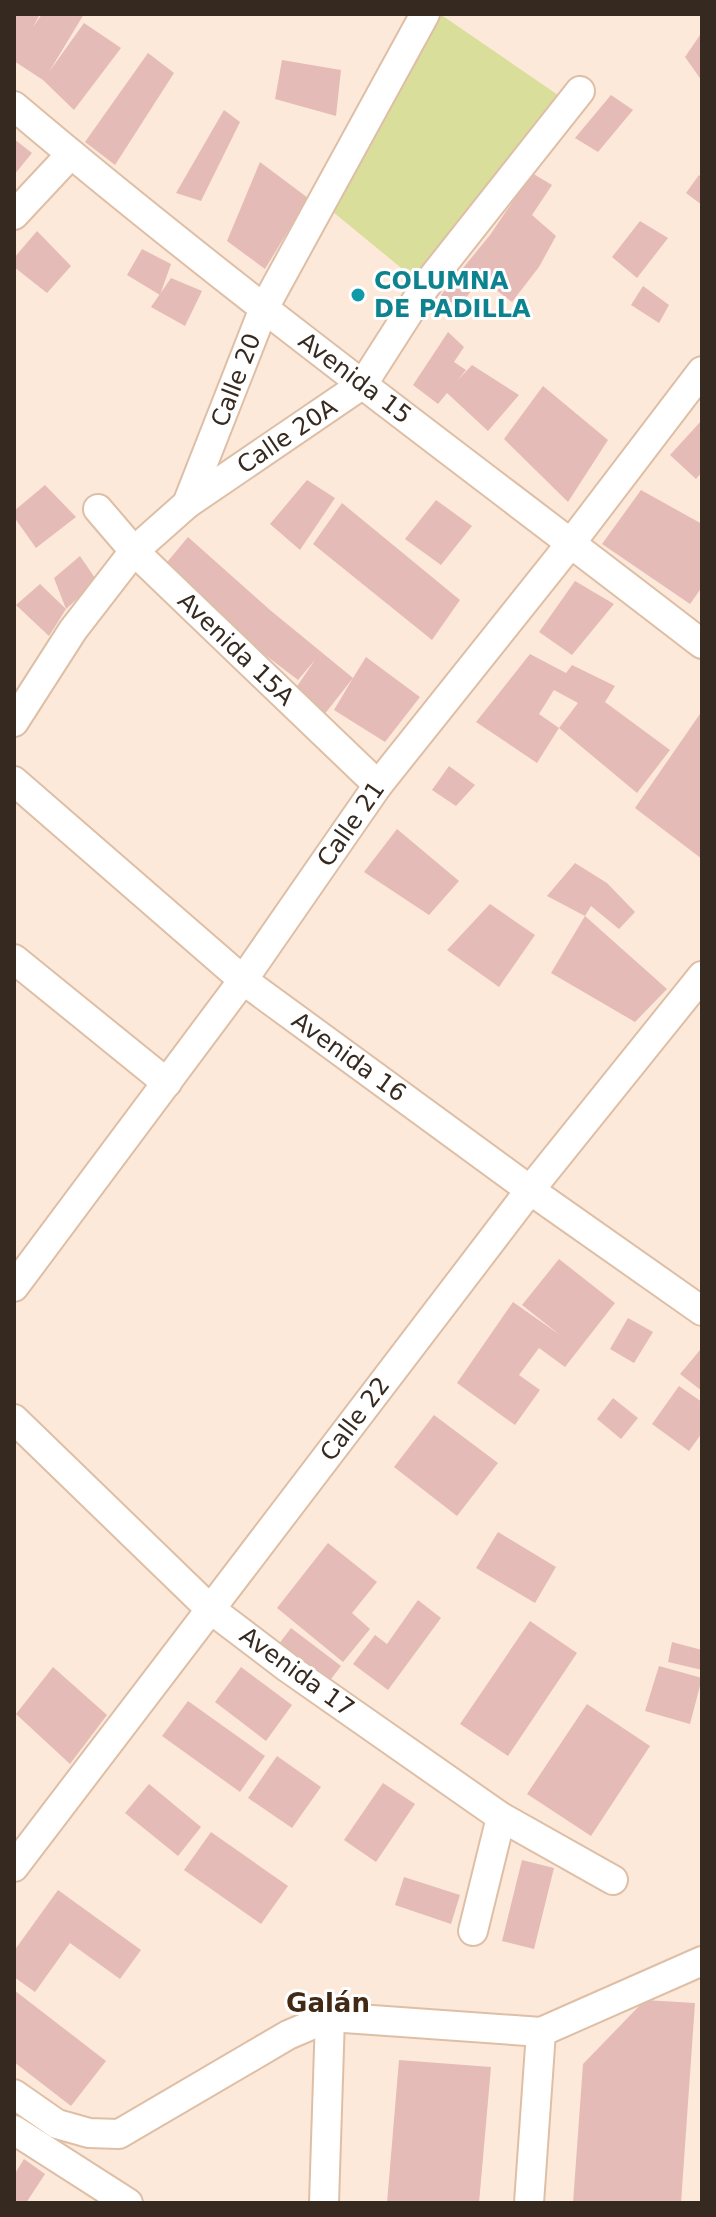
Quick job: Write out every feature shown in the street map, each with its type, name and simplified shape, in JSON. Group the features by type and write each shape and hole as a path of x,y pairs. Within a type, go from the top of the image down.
{"street":[{"name":"Calle 20","path":"14,722 73,630 134,551 187,504 264,308 422,15"},
{"name":"Calle 20A","path":"187,504 363,384 425,287 580,91"},
{"name":"Avenida 15","path":"14,106 264,308 702,644"},
{"path":"14,215 71,154"},
{"name":"Calle 21","path":"14,1287 243,980 378,785 571,543 702,371"},
{"name":"Avenida 15A","path":"98,509 134,551 378,785"},
{"name":"Avenida 16","path":"14,781 243,980 530,1190 702,1311"},
{"path":"14,959 167,1083"},
{"name":"Calle 22","path":"14,1867 530,1190 702,976"},
{"name":"Avenida 17","path":"14,1419 209,1608 288,1668 501,1817 613,1880"},
{"path":"473,1931 501,1817"},
{"path":"14,2094 57,2124 89,2133 119,2134 288,2035 330,2017 541,2032 702,1961"},
{"path":"324,2203 330,2017"},
{"path":"529,2203 541,2032"},
{"path":"14,2130 128,2203"}],"green space":[{"path":"432,14 440,14 558,95 422,285 333,212"}],"building":[{"path":"14,14 40,14 33,27 42,14 84,14 49,72 84,23 121,48 74,110 43,80 14,61"},
{"path":"702,32 702,81 685,57"},
{"path":"148,53 174,73 115,165 85,142"},
{"path":"282,60 341,70 336,116 275,99"},
{"path":"611,95 633,110 598,152 575,138"},
{"path":"224,110 240,122 201,201 176,193"},
{"path":"14,139 32,153 14,175"},
{"path":"260,162 308,198 265,269 227,241"},
{"path":"532,173 552,185 532,215 556,236 539,267 512,302 480,278 459,308 441,295 490,235"},
{"path":"699,175 702,178 702,205 686,193"},
{"path":"640,221 668,238 637,278 612,257"},
{"path":"37,231 71,266 47,293 14,267 14,258"},
{"path":"142,249 171,264 160,295 127,275"},
{"path":"171,278 202,291 185,326 151,307"},
{"path":"643,286 669,305 659,323 631,305"},
{"path":"448,332 464,347 454,362 466,370 457,381 472,365 519,395 488,431 447,393 438,404 413,385"},
{"path":"543,386 608,440 568,502 504,439"},
{"path":"702,420 702,472 696,479 670,455"},
{"path":"307,480 335,498 300,550 270,524"},
{"path":"45,485 76,517 36,548 14,517 14,511"},
{"path":"641,490 702,524 702,587 690,604 602,544"},
{"path":"436,500 472,526 441,565 405,539"},
{"path":"342,503 460,600 432,640 313,544"},
{"path":"188,537 353,678 320,720 291,695 315,660 298,680 248,642 163,567"},
{"path":"80,556 97,581 66,609 54,578"},
{"path":"575,581 614,604 572,655 539,632"},
{"path":"40,584 66,609 49,636 16,605"},
{"path":"530,654 566,673 572,665 615,686 605,702 670,750 637,793 559,728 537,763 476,722","holes":["554,690 578,703 559,728 539,714"]},
{"path":"366,657 420,697 385,742 334,710"},
{"path":"702,711 702,859 635,808"},
{"path":"449,766 475,785 456,806 432,790"},
{"path":"397,829 459,881 429,915 364,872"},
{"path":"575,863 607,883 635,912 619,929 591,906 585,916 547,896"},
{"path":"490,904 535,935 499,987 447,950"},
{"path":"585,916 667,989 635,1022 551,973"},
{"path":"559,1259 615,1303 565,1367 539,1348 519,1375 540,1390 515,1425 457,1383 513,1302 560,1335 522,1305"},
{"path":"628,1318 653,1332 634,1363 610,1349"},
{"path":"702,1351 702,1391 680,1374"},
{"path":"679,1386 702,1402 702,1433 689,1451 652,1424"},
{"path":"613,1398 638,1418 621,1439 597,1419"},
{"path":"434,1415 498,1463 457,1516 394,1467"},
{"path":"498,1532 556,1567 535,1603 476,1568"},
{"path":"328,1543 377,1582 352,1613 370,1629 343,1662 277,1608"},
{"path":"418,1600 441,1618 388,1690 353,1664 375,1635 387,1644"},
{"path":"530,1621 577,1653 508,1756 460,1724"},
{"path":"291,1628 341,1666 331,1679 376,1713 269,1657"},
{"path":"672,1642 702,1650 702,1670 668,1662"},
{"path":"659,1666 702,1678 690,1724 645,1711"},
{"path":"53,1667 107,1715 70,1764 16,1714"},
{"path":"241,1667 292,1705 266,1741 215,1702"},
{"path":"188,1701 265,1756 240,1792 162,1736"},
{"path":"587,1704 650,1746 591,1836 527,1794"},
{"path":"277,1756 321,1787 292,1828 248,1798"},
{"path":"383,1783 415,1804 376,1862 344,1840"},
{"path":"149,1784 201,1827 178,1856 125,1813"},
{"path":"211,1832 288,1886 261,1924 184,1870"},
{"path":"522,1860 554,1868 534,1949 502,1941"},
{"path":"404,1877 460,1895 451,1924 395,1905"},
{"path":"58,1890 141,1950 120,1979 70,1943 35,1992 14,1977 14,1951"},
{"path":"14,1990 106,2061 71,2106 14,2062"},
{"path":"645,2000 695,2003 681,2203 573,2203 583,2064"},
{"path":"399,2060 491,2067 479,2203 387,2203"},
{"path":"24,2159 45,2174 26,2203 14,2203 14,2175"}],"place":[{"name":"COLUMNA DE PADILLA","path":"358,295"}],"district":[{"name":"Galán","path":"328,2003"}]}
